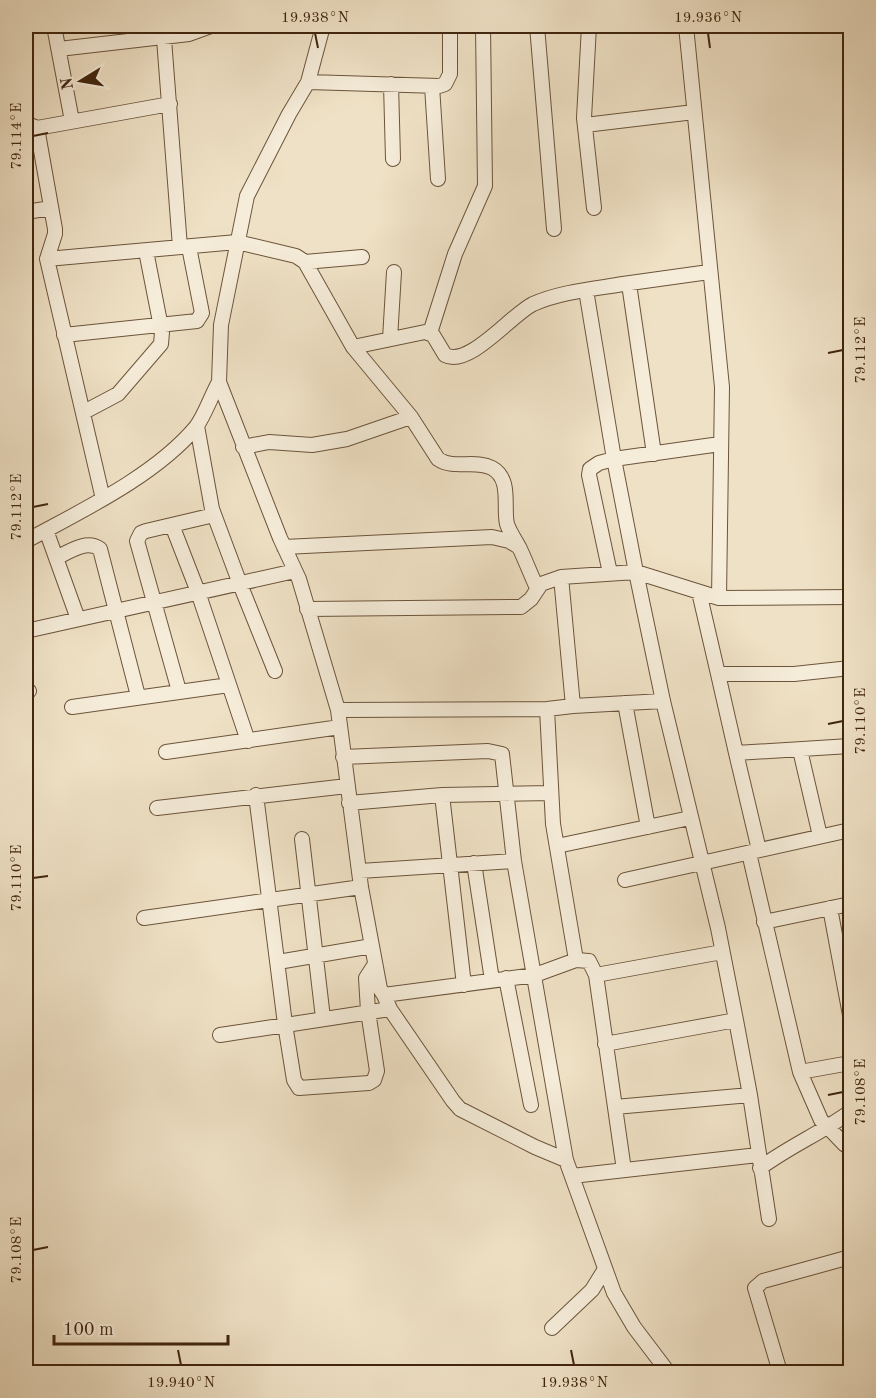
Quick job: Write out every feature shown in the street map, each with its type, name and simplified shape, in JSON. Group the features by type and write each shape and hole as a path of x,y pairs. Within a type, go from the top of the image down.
{"street":[{"path":"54,26 72,121"},
{"path":"59,49 163,31 194,33 211,26"},
{"path":"322,26 308,82 247,196 221,325 219,382 243,447 295,571 338,710 361,887 380,989 390,1009 460,1109 566,1160"},
{"path":"308,82 432,86 445,84 450,74 450,26"},
{"path":"430,333 455,254 485,186 483,26"},
{"path":"537,26 554,229"},
{"path":"589,26 585,125 594,208"},
{"path":"686,26 722,387 719,598"},
{"path":"64,335 194,322 200,318 202,313 184,247 163,31"},
{"path":"390,84 393,159"},
{"path":"432,86 438,179"},
{"path":"103,499 47,259 55,234 31,126 170,104"},
{"path":"585,125 694,112"},
{"path":"26,209 51,208"},
{"path":"47,259 237,242 296,256 304,262 353,347 411,417 438,459 451,464 484,466 494,469 498,474 506,492 507,525 520,548 537,588"},
{"path":"84,412 113,398 161,344 160,325 146,250"},
{"path":"304,262 362,256"},
{"path":"390,339 394,272"},
{"path":"430,333 445,355 455,357 478,348 532,305 586,290 709,272"},
{"path":"629,284 654,454"},
{"path":"586,290 614,459 636,572 736,1020 750,1095 768,1219"},
{"path":"353,347 430,333"},
{"path":"26,541 103,499 162,459 197,426 219,382"},
{"path":"243,447 269,442 312,445 347,439 411,417"},
{"path":"197,426 214,515 275,671"},
{"path":"610,573 589,475 590,469 599,463 614,459 720,444"},
{"path":"179,692 137,541 138,537 146,531 214,515"},
{"path":"172,525 198,592 248,741"},
{"path":"46,530 78,620"},
{"path":"284,547 492,537 508,541 520,548"},
{"path":"56,558 82,546 95,546 100,549 138,696"},
{"path":"26,631 295,571"},
{"path":"308,609 521,607 531,599 541,584 561,577 636,572 719,598 850,597"},
{"path":"561,577 573,706"},
{"path":"699,592 736,753 764,922 800,1072 819,1115 850,1148"},
{"path":"718,674 794,674 850,668"},
{"path":"72,707 229,685"},
{"path":"338,710 547,709 663,701"},
{"path":"625,703 648,827"},
{"path":"547,709 551,793 557,846 576,960"},
{"path":"166,752 340,728"},
{"path":"736,753 850,746"},
{"path":"801,750 820,836"},
{"path":"343,757 496,752 502,754 513,861 566,1160 605,1269 623,1310 668,1372"},
{"path":"157,808 347,786"},
{"path":"349,803 442,795 551,793"},
{"path":"256,795 285,1024 294,1080 298,1088 369,1083 374,1080 377,1071 368,1011 366,978 375,964"},
{"path":"442,795 464,985"},
{"path":"557,846 690,818"},
{"path":"625,880 850,831"},
{"path":"302,839 323,1018"},
{"path":"360,871 513,861"},
{"path":"474,863 499,979 531,1105"},
{"path":"144,918 361,887"},
{"path":"764,922 850,904"},
{"path":"830,908 850,1016"},
{"path":"278,962 372,946"},
{"path":"596,975 722,952"},
{"path":"384,996 535,975 576,960 589,961 596,975 624,1170"},
{"path":"220,1035 390,1009"},
{"path":"605,1044 736,1020"},
{"path":"800,1072 850,1063"},
{"path":"615,1107 750,1095"},
{"path":"572,1176 624,1170 759,1162 829,1128 850,1113"},
{"path":"780,1372 755,1288 763,1281 850,1257"},
{"path":"552,1328 591,1290 605,1269"}]}
